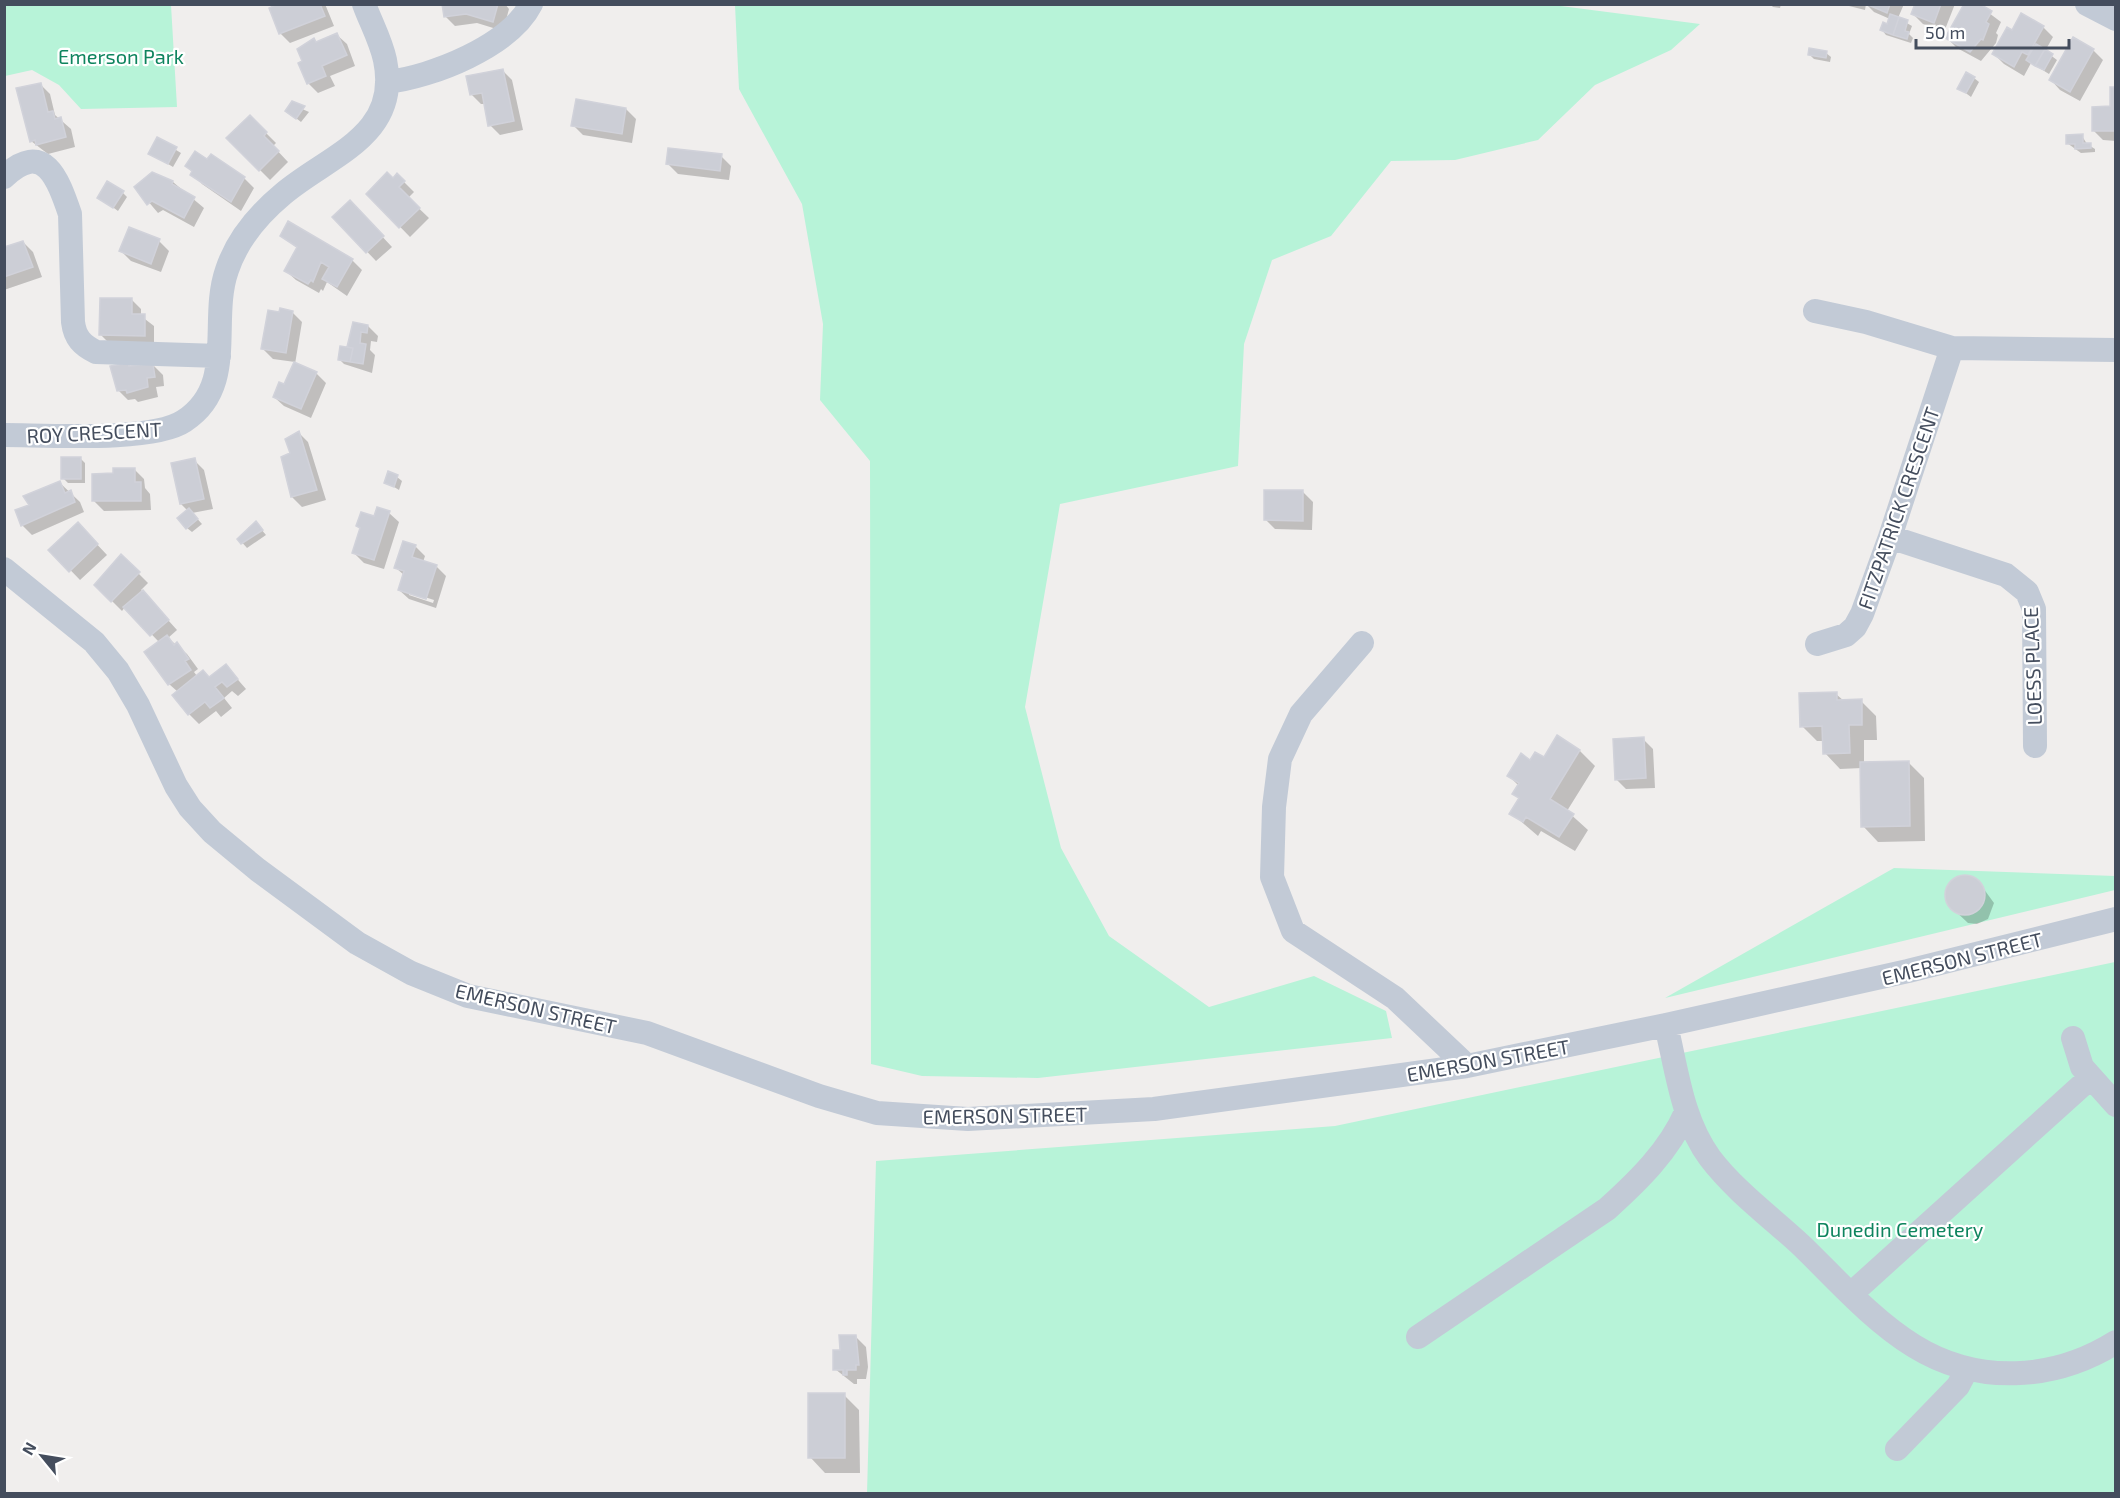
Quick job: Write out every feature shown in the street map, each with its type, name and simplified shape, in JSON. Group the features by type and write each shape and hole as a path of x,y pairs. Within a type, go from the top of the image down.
{"street":[{"name":"ROY CRESCENT","path":"4,435 165,431 200,409 213,389 219,356 221,295 227,270 238,246 253,225 283,194 370,131 383,109 387,82 382,51 364,4"},
{"path":"387,82 420,75 497,41 519,23 531,4"},
{"path":"2087,4 2115,20"},
{"path":"4,177 25,161 34,160 51,171 64,197 70,214 74,333 80,342 96,352 219,356"},
{"path":"1815,311 1866,322 1952,348 2115,350"},
{"name":"FITZPATRICK CRESCENT","path":"1817,644 1836,640 1855,627 1868,599 1952,348"},
{"name":"LOESS PLACE","path":"1890,537 1991,569 2018,583 2027,592 2034,609 2035,746"},
{"name":"EMERSON STREET","path":"4,569 93,642 118,671 138,705 176,786 190,808 212,832 258,870 357,943 411,973 468,996 646,1033 848,1106 877,1113 939,1119 1030,1117 1154,1109 1467,1066 1666,1025 1968,957 2115,919"},
{"path":"1362,643 1301,714 1280,759 1274,807 1272,877 1293,931 1395,998 1467,1066"},
{"path":"1666,1025 1686,1112 1710,1158 1851,1294 1914,1346 1967,1369 1998,1374 2041,1372 2079,1361 2115,1342"},
{"path":"2073,1038 2082,1067 2115,1105"},
{"path":"1851,1294 2090,1078"},
{"path":"1418,1337 1607,1209 1636,1181 1676,1135 1686,1112"},
{"path":"1897,1449 1958,1386 1967,1369"}],"green space":[{"name":"Emerson Park","path":"4,5 171,5 177,107 81,109 59,85 32,70 5,76"},
{"path":"735,5 1553,5 1700,24 1671,50 1595,85 1538,140 1455,160 1391,161 1331,236 1272,260 1244,344 1238,466 1060,504 1025,707 1061,848 1109,936 1209,1007 1314,976 1386,1011 1392,1038 1038,1078 922,1076 871,1064 870,461 820,400 823,324 802,204 739,89"},
{"path":"1894,868 2115,876 2115,890 1665,998"},
{"name":"Dunedin Cemetery","path":"2115,962 2115,1493 867,1494 876,1161 1335,1126"}],"building":[{"path":"277,4 320,4 325,16 279,34 269,8"},
{"path":"442,4 498,4 493,22 466,14 444,17"},
{"path":"1866,4 1890,4 1887,13"},
{"path":"1915,4 1941,4 1934,23 1911,14"},
{"path":"1964,4 1980,4 1992,11 1986,22 1989,24 1983,40 1981,39 1970,52 1945,38"},
{"path":"2021,13 2044,26 2028,55 2022,52 2014,67 1992,54 2007,27 2012,30"},
{"path":"1890,14 1899,17 1893,35 1880,30 1883,22 1887,24"},
{"path":"1899,17 1908,20 1905,31 1909,32 1907,39 1893,35"},
{"path":"337,33 347,55 322,66 326,76 307,84 298,63 302,61 297,49 314,38 316,42"},
{"path":"2073,37 2094,49 2070,92 2049,80"},
{"path":"2036,44 2045,49 2035,66 2026,60"},
{"path":"1809,48 1827,51 1826,58 1808,55"},
{"path":"2045,49 2053,54 2044,70 2035,66"},
{"path":"503,69 514,121 488,126 482,93 470,95 466,76"},
{"path":"1966,72 1975,77 1966,93 1957,89"},
{"path":"41,83 48,112 53,111 55,119 61,117 66,137 36,145 35,140 30,142 16,88"},
{"path":"2110,87 2116,87 2116,131 2092,131 2092,107 2110,106"},
{"path":"576,99 626,108 622,134 571,126"},
{"path":"292,101 305,106 296,119 285,111"},
{"path":"250,115 267,132 264,136 279,151 259,171 226,138"},
{"path":"2083,134 2083,143 2091,143 2091,148 2075,149 2075,144 2066,144 2066,135"},
{"path":"157,137 177,147 168,164 148,154"},
{"path":"668,148 722,154 720,171 666,164"},
{"path":"195,151 207,159 211,154 245,177 231,202 190,175 192,171 185,166"},
{"path":"152,172 173,181 172,184 195,197 184,218 152,201 147,205 134,187"},
{"path":"387,172 393,178 397,173 405,181 399,187 420,208 399,228 366,194"},
{"path":"107,181 124,191 113,208 97,198"},
{"path":"350,200 384,236 366,253 332,217"},
{"path":"288,221 353,259 337,287 322,279 329,267 321,262 313,282 311,280 308,284 284,271 297,247 280,236"},
{"path":"129,227 160,239 151,264 119,251"},
{"path":"23,241 33,267 4,277 4,247"},
{"path":"100,298 132,298 132,314 145,314 145,336 99,335"},
{"path":"280,308 293,311 286,353 261,349 268,310 279,312"},
{"path":"353,322 368,325 367,333 361,332 360,343 366,344 363,364 350,362 353,348 347,347"},
{"path":"340,346 353,348 350,362 338,360"},
{"path":"294,362 317,372 301,409 273,397 279,382 284,384"},
{"path":"129,363 129,366 153,364 155,377 147,378 148,387 127,393 126,390 117,391 110,366"},
{"path":"299,431 317,490 291,497 281,457 290,453 285,439"},
{"path":"61,457 81,457 81,479 61,479"},
{"path":"195,458 204,499 180,504 171,463"},
{"path":"113,468 135,468 135,482 141,482 141,501 92,501 92,474 113,473"},
{"path":"388,471 398,475 394,487 384,483"},
{"path":"60,481 65,493 71,490 75,502 21,526 15,510 29,505 23,496"},
{"path":"1264,490 1303,490 1303,521 1264,520"},
{"path":"377,507 390,511 374,560 352,553 360,528 356,526 361,512 374,516"},
{"path":"189,508 198,519 186,529 177,518"},
{"path":"256,521 263,530 241,544 237,539"},
{"path":"78,522 98,544 69,572 48,550"},
{"path":"403,541 416,545 412,557 437,565 426,599 398,590 404,571 394,568"},
{"path":"121,554 140,572 111,602 94,585"},
{"path":"143,590 169,620 150,636 123,607"},
{"path":"167,635 174,645 177,642 189,659 185,661 191,670 168,685 144,652"},
{"path":"226,664 238,679 227,687 222,682 215,687 224,698 210,708 205,702 188,715 172,695 203,670 209,677"},
{"path":"1837,692 1837,700 1862,699 1862,725 1849,725 1850,753 1823,754 1822,726 1800,727 1799,693"},
{"path":"1557,735 1580,750 1550,799 1574,814 1559,837 1526,817 1523,822 1509,814 1519,798 1512,794 1519,783 1507,776 1521,753 1530,760 1535,752 1544,757"},
{"path":"1644,737 1646,778 1615,780 1613,739"},
{"path":"1909,761 1910,826 1861,827 1860,762"},
{"path":"1965,875 1979,881 1985,895 1979,909 1965,915 1951,909 1945,895 1951,881"},
{"path":"839,1335 856,1335 859,1365 856,1365 856,1370 847,1370 847,1375 843,1375 843,1370 833,1370 833,1350 840,1350"},
{"path":"808,1393 845,1393 845,1458 808,1458"}]}
